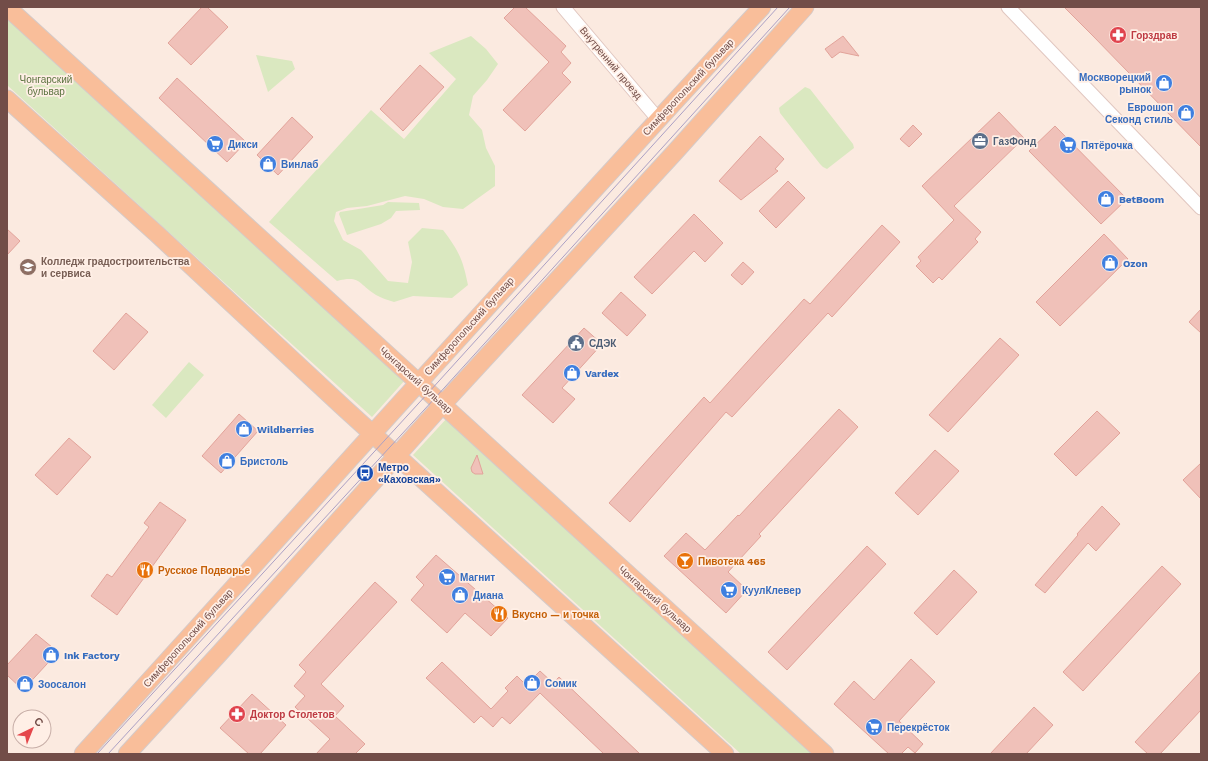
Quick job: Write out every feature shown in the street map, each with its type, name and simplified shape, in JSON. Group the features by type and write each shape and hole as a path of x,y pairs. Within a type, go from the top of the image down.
{"main road":[{"name":"Чонгарский бульвар","path":"7,7 825,754"},
{"name":"Симферопольский бульвар","path":"83,754 418,382 762,7"},
{"path":"127,754 218,655 442,404 675,152 805,7"},
{"path":"7,99 157,234 725,754"}],"street":[{"name":"Внутренний проезд","path":"563,7 658,119"},
{"path":"1008,7 1201,208"}],"green space":[{"name":"Чонгарский бульвар","path":"7,15 406,379 372,417 7,85"},
{"path":"471,36 486,49 498,64 473,96 469,115 482,130 486,148 495,166 495,186 463,209 443,207 424,199 405,196 367,206 347,208 336,212 334,221 343,240 361,250 388,281 408,283 412,262 408,242 422,228 443,230 460,256 468,285 452,298 413,296 394,302 376,295 355,280 345,279 337,281 269,222 371,110 404,139 456,79 429,53"},
{"path":"256,55 292,61 295,69 268,92"},
{"path":"805,87 810,89 853,144 854,148 827,169 820,164 780,113 779,108"},
{"path":"388,202 419,203 420,210 396,211 391,218 381,224 347,235 339,214 340,212 383,205"},
{"path":"189,362 204,375 166,418 152,405"},
{"path":"448,417 812,754 741,754 413,455"}],"building":[{"path":"202,7 207,7 228,27 191,65 168,43"},
{"path":"515,7 525,7 566,46 561,52 571,63 562,73 571,82 525,131 503,110 549,62 504,18"},
{"name":"Москворецкий рынок","path":"1064,7 1201,7 1201,147 1093,36"},
{"path":"843,36 859,56 840,52 832,58 825,49"},
{"path":"420,65 444,87 403,131 380,109"},
{"path":"177,78 246,142 227,162 159,98"},
{"path":"999,112 1024,138 954,206 981,232 975,239 978,242 942,280 939,277 933,283 916,266 921,261 918,257 954,220 922,186"},
{"path":"292,117 313,137 278,175 257,155"},
{"path":"913,125 922,134 909,147 900,139"},
{"path":"1055,126 1127,199 1101,224 1029,151"},
{"path":"760,136 784,159 775,169 778,171 741,200 719,181"},
{"path":"788,181 805,198 776,228 759,211"},
{"path":"694,214 723,243 705,262 694,251 652,294 634,277"},
{"path":"882,225 900,242 832,317 828,313 732,417 726,412 630,522 609,503 704,397 710,403 804,299 810,304"},
{"path":"7,229 20,241 7,255"},
{"path":"1104,234 1128,259 1060,326 1036,302"},
{"path":"743,262 754,272 742,285 731,275"},
{"path":"621,292 646,315 627,336 602,313"},
{"path":"1201,309 1201,333 1189,322"},
{"path":"126,313 148,332 114,370 93,351"},
{"path":"584,328 602,344 562,388 575,399 553,423 522,395"},
{"path":"1000,338 1019,355 948,432 929,415"},
{"path":"839,409 858,427 759,534 761,536 728,572 747,590 726,613 664,556 686,533 705,550 738,515 739,516"},
{"path":"1097,411 1120,433 1076,476 1054,454"},
{"path":"239,414 258,431 221,473 202,456"},
{"path":"69,438 91,457 57,495 35,475"},
{"path":"935,450 959,471 918,515 895,493"},
{"path":"477,455 483,474 475,474 472,472 471,468"},
{"path":"1201,463 1201,499 1183,480"},
{"path":"160,502 186,520 117,615 91,596 107,574 112,577 149,527 144,523"},
{"path":"1102,506 1120,524 1096,551 1088,543 1045,593 1035,585"},
{"path":"867,546 886,564 787,670 768,652"},
{"path":"436,555 508,618 491,636 465,613 447,633 411,600 424,585 416,577"},
{"path":"1162,566 1181,584 1083,691 1063,672"},
{"path":"954,570 977,592 937,635 914,613"},
{"path":"375,582 397,602 321,684 344,706 335,716 365,744 355,754 316,754 330,739 295,707 305,696 294,686 306,672 299,665"},
{"path":"36,634 58,652 23,690 7,675 7,665"},
{"path":"911,659 935,682 899,721 923,744 915,753 908,747 901,754 889,754 834,704 854,681 874,700"},
{"path":"442,662 491,709 508,691 505,688 517,676 526,685 540,671 553,683 559,677 640,754 604,754 540,693 510,724 502,717 493,727 481,716 474,723 426,678"},
{"path":"1201,671 1201,710 1160,754 1148,754 1135,742"},
{"path":"252,694 286,725 260,754 249,754 220,728"},
{"path":"1034,707 1053,725 1026,754 990,754"}],"tram line":[{"path":"97,754 429,392 778,7"},
{"path":"108,754 435,398 790,7"}],"place":[{"name":"Горздрав","path":"1118,35"},
{"name":"Москворецкий рынок","path":"1164,83"},
{"name":"Еврошоп Секонд стиль","path":"1186,113"},
{"name":"ГазФонд","path":"980,141"},
{"name":"Дикси","path":"215,144"},
{"name":"Пятёрочка","path":"1068,145"},
{"name":"Винлаб","path":"268,164"},
{"name":"BetBoom","path":"1106,199"},
{"name":"Ozon","path":"1110,263"},
{"name":"Колледж градостроительства и сервиса","path":"28,267"},
{"name":"СДЭК","path":"576,343"},
{"name":"Vardex","path":"572,373"},
{"name":"Wildberries","path":"244,429"},
{"name":"Бристоль","path":"227,461"},
{"name":"Метро «Каховская»","path":"365,473"},
{"name":"Пивотека 465","path":"685,561"},
{"name":"Русское Подворье","path":"145,570"},
{"name":"Магнит","path":"447,577"},
{"name":"КуулКлевер","path":"729,590"},
{"name":"Диана","path":"460,595"},
{"name":"Вкусно — и точка","path":"499,614"},
{"name":"Ink Factory","path":"51,655"},
{"name":"Сомик","path":"532,683"},
{"name":"Зоосалон","path":"25,684"},
{"name":"Доктор Столетов","path":"237,714"},
{"name":"Перекрёсток","path":"874,727"}]}
